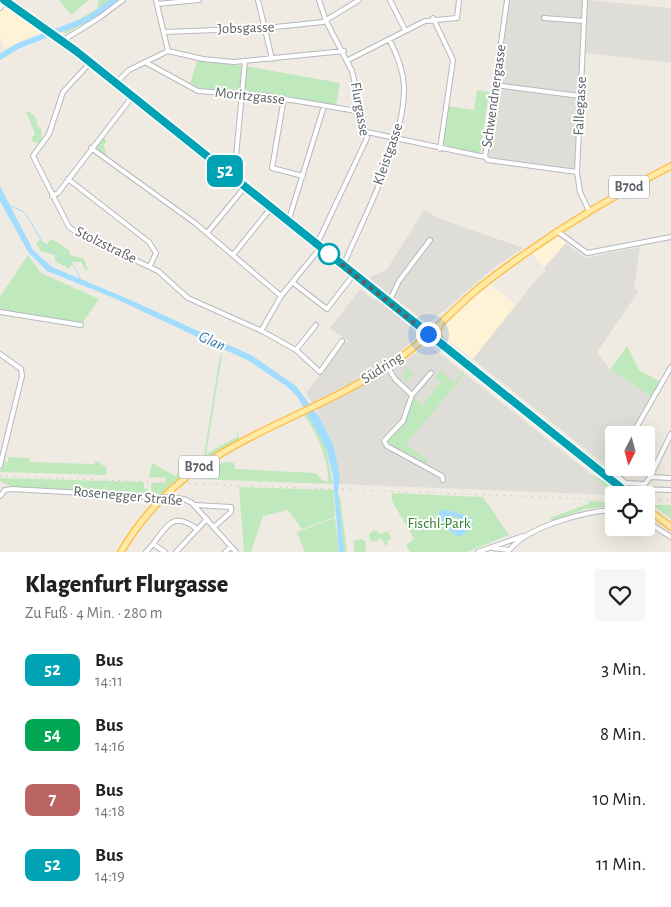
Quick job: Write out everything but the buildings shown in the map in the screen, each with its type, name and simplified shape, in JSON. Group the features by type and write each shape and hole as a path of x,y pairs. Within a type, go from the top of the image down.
{"main road":[{"path":"5,0 56,36 116,83 444,348 619,486"},
{"name":"Südring","path":"121,552 149,511 184,477 222,452 316,405 388,366 492,278 558,230 671,166"},
{"path":"441,322 437,333 444,348"},
{"path":"655,515 671,527"}],"street":[{"path":"0,8 5,0"},
{"path":"62,41 99,18 122,0"},
{"path":"168,50 156,2 199,0"},
{"path":"258,0 272,59"},
{"name":"Flurgasse","path":"261,331 281,296 319,246 365,144 367,132 348,60 326,21 319,0"},
{"path":"326,21 359,0"},
{"path":"390,0 405,30"},
{"path":"348,60 405,30 433,18 457,18 459,0"},
{"name":"Schwendnergasse","path":"507,0 485,157 488,160 577,172"},
{"name":"Fallegasse","path":"585,0 577,172 580,192 589,211"},
{"path":"433,18 453,60 440,149"},
{"path":"544,18 584,22"},
{"name":"Jobsgasse","path":"164,32 266,28 326,21"},
{"name":"Kleistgasse","path":"343,266 396,139 402,110 404,84 399,60 389,39"},
{"path":"116,83 125,72 168,50 203,59 230,62 344,51"},
{"path":"234,178 245,61"},
{"name":"Moritzgasse","path":"145,62 194,90 284,98 362,112"},
{"name":"Stolzstraße","path":"90,63 63,92 49,134 33,154 63,218 73,231 150,266 162,273 188,298 261,331 296,350 306,362 320,372 342,341"},
{"path":"495,86 580,96"},
{"path":"52,196 58,193 132,96"},
{"path":"284,98 272,168 303,176"},
{"path":"288,222 324,106"},
{"path":"367,132 440,149 485,157"},
{"path":"91,148 207,233 281,296"},
{"path":"68,179 148,242 156,253 150,266"},
{"path":"207,233 245,187"},
{"path":"233,255 271,208"},
{"path":"558,230 587,253 671,237"},
{"path":"389,302 399,281 430,240"},
{"path":"292,282 327,309 354,274"},
{"path":"0,312 81,325"},
{"path":"296,350 316,325"},
{"path":"0,354 21,369 22,376 0,466"},
{"path":"388,366 396,380 412,395"},
{"path":"637,426 671,367"},
{"path":"431,373 412,395 403,420 384,441 387,446 442,476 443,480"},
{"path":"617,476 628,484 645,484 671,434"},
{"path":"650,477 671,478"},
{"name":"Rosenegger Straße","path":"0,496 7,489 18,489 184,499 196,505 236,552"},
{"path":"655,490 671,490"},
{"path":"196,505 231,507 231,512 214,527"},
{"path":"478,552 517,536 525,536 587,512 605,511"},
{"path":"176,552 207,519"},
{"path":"146,552 173,520 184,520 197,528"},
{"path":"655,527 671,537"},
{"path":"488,548 509,551 525,536"},
{"path":"153,544 165,552"},
{"path":"225,552 231,546"}],"shaded area":[{"path":"509,0 582,0 575,169 488,158"},
{"path":"588,0 671,8 671,63 586,53"},
{"path":"3,6 44,31 4,48 0,36 0,10"},
{"path":"424,210 438,218 523,248 499,264 428,324 369,278 387,269"},
{"path":"557,236 566,243 544,268 533,253"},
{"path":"566,243 585,258 640,247 634,289 639,291 597,352 610,370 652,397 635,426 605,426 605,465 473,359 536,280 546,271 544,268"},
{"path":"490,284 516,305 473,359 442,335 442,330 448,322"},
{"path":"360,289 375,301 377,299 416,331 417,337 385,365 313,404 306,393 343,343 348,341 330,328"},
{"path":"428,344 586,470 605,486 605,495 337,484 340,476 333,444 316,410 398,365"}],"green space":[{"path":"59,0 89,0 71,15"},
{"path":"99,0 119,0 101,14 65,34 62,29 97,9"},
{"path":"197,60 243,66 241,93 202,89 190,84"},
{"path":"246,66 340,83 336,107 283,97 243,93"},
{"path":"477,90 489,92 480,155 442,148 448,106 474,110"},
{"path":"28,111 35,116 38,127 41,128 42,139 39,143 33,142 31,138 35,134 26,112"},
{"path":"104,135 106,142 104,145 107,159 93,149"},
{"path":"52,239 69,250 70,255 84,259 88,270 86,271 81,262 73,262 69,269 55,261 55,255 41,251 36,244 39,240 46,244"},
{"path":"28,255 41,273 99,299 82,323 0,310 0,297"},
{"path":"627,346 639,370 661,382 652,397 610,370"},
{"path":"220,355 222,355 206,454 237,437 238,431 239,440 196,466 160,496 152,495 151,483 164,483 166,478 149,477 152,463 175,476 204,455"},
{"path":"402,363 414,373 403,385 405,377 403,374 407,371"},
{"path":"441,370 454,383 463,372 465,374 406,444 427,460 429,458 426,463 422,463 388,445 387,442 404,422 415,397 422,406 441,382 435,378"},
{"path":"306,412 326,448 333,484 191,479 201,471 228,462 234,463 235,469 316,473 322,480 327,482 328,475 325,456 317,437 303,414"},
{"path":"7,439 5,462 8,462 8,457 29,458 30,462 94,464 96,461 106,467 107,475 0,472"},
{"path":"586,452 605,467 605,472 586,457"},
{"path":"590,474 611,486 605,486"},
{"path":"610,476 616,476 627,485 619,483"},
{"path":"0,478 144,482 144,488 148,489 148,491 144,495 12,487 0,481"},
{"path":"239,487 334,490 335,517 302,529 288,510 263,516 251,552 244,552"},
{"name":"Fischl-Park","path":"392,493 483,497 509,535 467,552 410,552 406,545 414,539 392,501"},
{"path":"338,497 340,497 347,552 344,552"},
{"path":"589,501 605,502 605,507 585,509 552,521 550,518 588,504"},
{"path":"655,505 671,505 671,519 655,507"},
{"path":"335,518 339,552 305,552 297,532"},
{"path":"374,530 381,534 387,531 392,538 387,541 388,544 386,546 381,538 374,542 370,541 369,534"},
{"path":"361,539 365,541 366,552 354,552 354,540"}],"water":[{"name":"Glan","path":"0,186 33,250 52,267 126,298 253,356 296,386 320,418 333,444 340,476 338,491 344,552 339,552 333,476 326,448 297,396 286,386 249,361 114,298 47,271 29,253 7,214 0,201"},
{"path":"447,510 471,517 473,523 462,536 457,536 444,525 439,518 439,511","holes":["448,516 458,517 464,523 464,526 457,528 446,519"]}],"waterway":[{"path":"0,57 18,46 88,19 115,0"},
{"path":"11,206 24,212"},
{"path":"26,214 44,245 74,266 80,278"}],"railway":[{"path":"0,476 605,500"},
{"path":"655,499 671,500"}],"bus line":[{"name":"52","path":"4,0 76,51 434,340 619,486"}],"route":[{"path":"329,254 428,334"}]}
